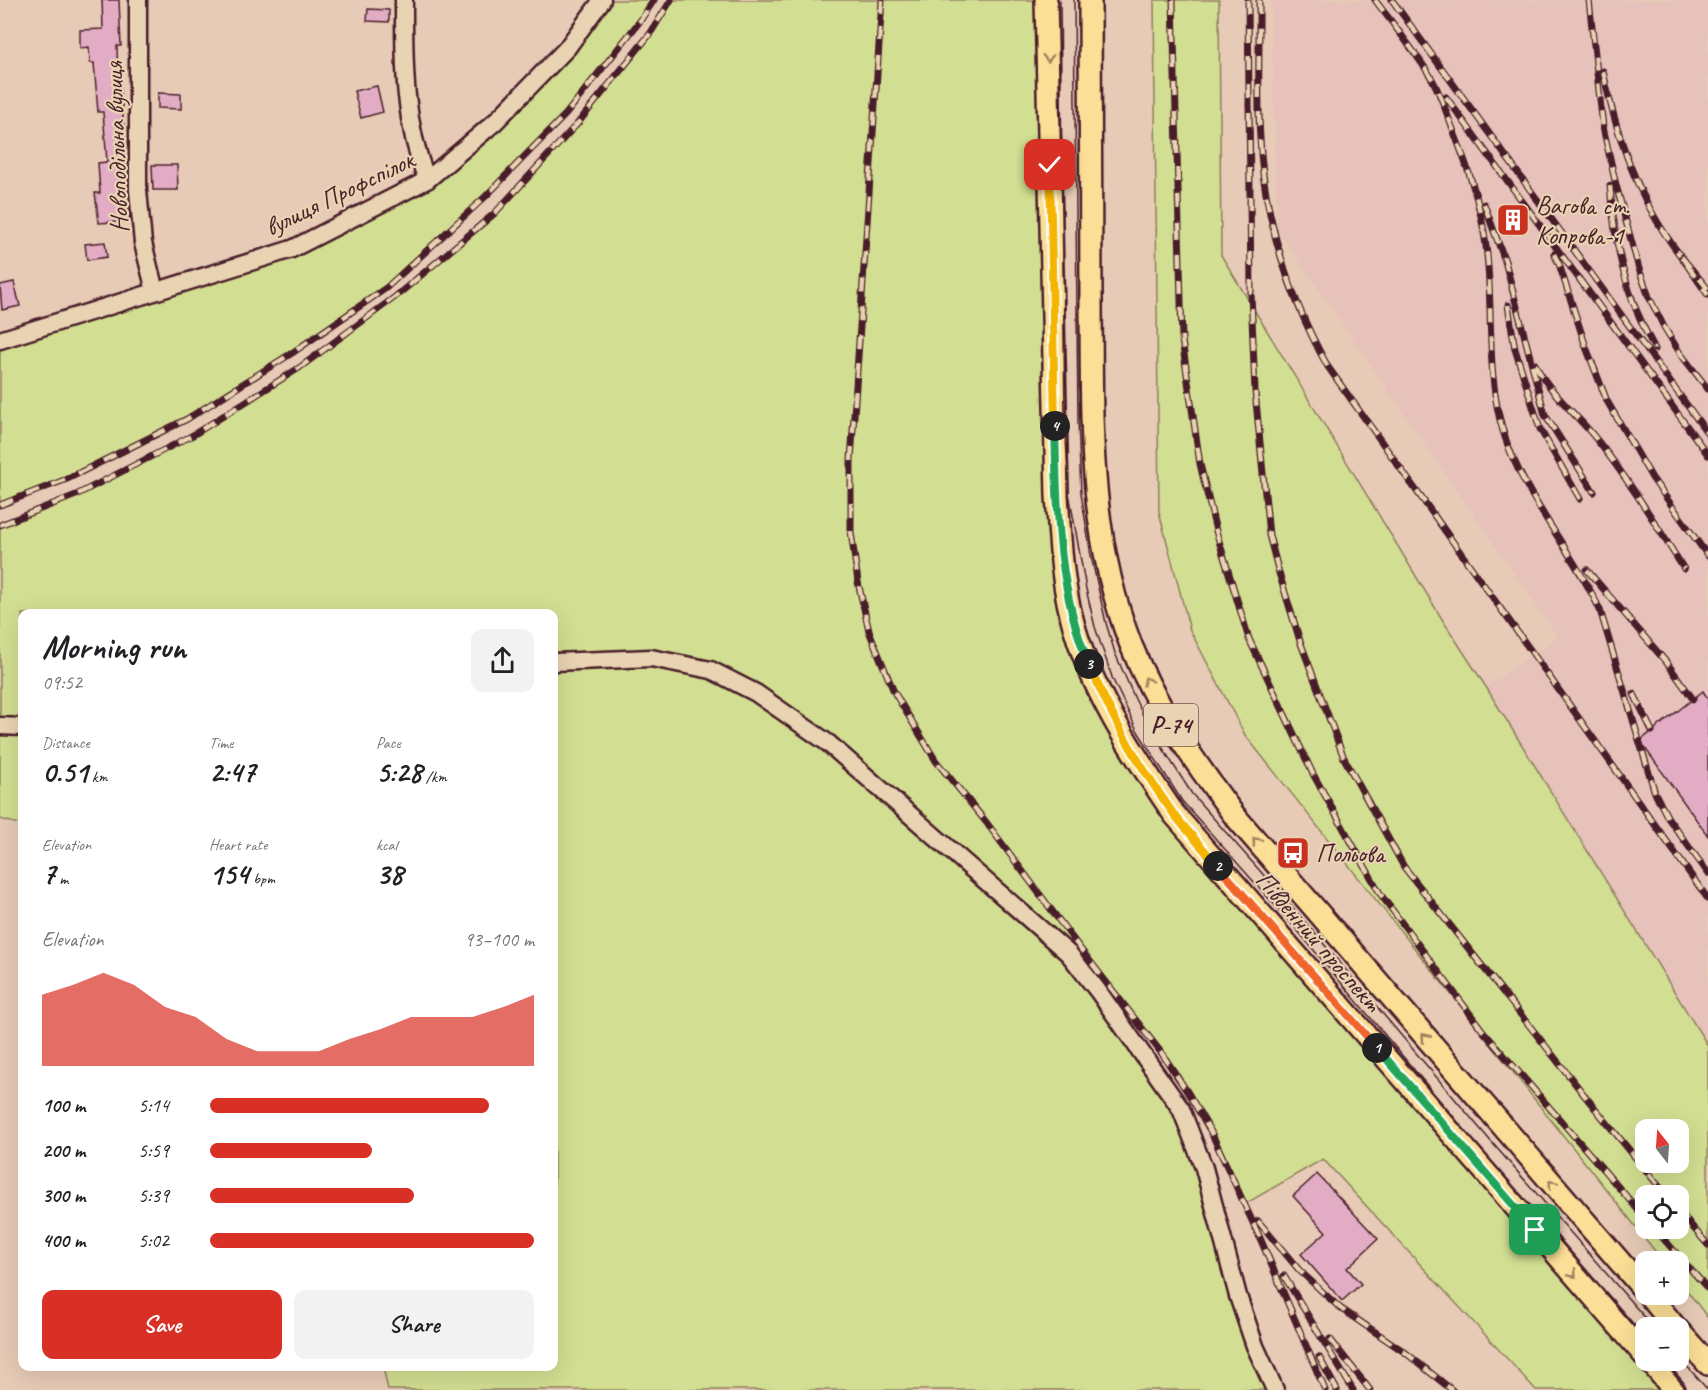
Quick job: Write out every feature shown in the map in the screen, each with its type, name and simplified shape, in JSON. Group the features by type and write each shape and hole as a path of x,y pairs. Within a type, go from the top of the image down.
{"main road":[{"name":"Південний проспект","path":"1046,0 1057,496 1070,613 1078,639 1097,683 1134,754 1174,814 1635,1344"},
{"name":"Південний проспект","path":"1090,0 1092,450 1100,533 1108,573 1130,643 1147,682 1186,750 1234,815 1635,1279"},
{"name":"Південний проспект","path":"1657,1305 1667,1317"},
{"name":"Південний проспект","path":"1689,1343 1708,1364"},
{"path":"1658,1371 1674,1390"}],"street":[{"name":"Новоподільна вулиця","path":"138,0 138,190 143,243 155,291"},
{"path":"404,0 404,69 408,114 416,152 427,180"},
{"name":"вулиця Профспілок","path":"0,340 292,249 427,180 511,106 567,48 602,0"},
{"path":"558,662 651,658 711,670 756,693 828,743 1069,954 1181,1109 1204,1168 1255,1346 1275,1390"},
{"path":"0,726 18,727"}],"shaded area":[{"path":"1271,0 1708,0 1708,1046 1486,687 1558,637 1277,229"}],"green space":[{"path":"602,0 654,0 566,114 485,197 386,288 292,353 187,419 67,479 0,505 0,340 292,249 427,180 495,122"},
{"path":"671,0 1046,0 1070,613 1134,754 1635,1344 1635,1371 1658,1371 1674,1390 1536,1390 1323,1159 1245,1204 1227,1165 1175,1073 1143,1028 1079,947 1069,953 1181,1109 1275,1390 388,1390 384,1371 558,1371 558,609 18,609 18,824 0,819 0,525 76,495 193,435 299,368 395,297 495,213 578,123 650,34"},
{"path":"1154,0 1219,0 1221,255 1442,619 1708,1046 1708,1318 1689,1293 1689,1251 1655,1251 1646,1239 1689,1239 1689,1185 1635,1185 1635,1226 1245,735 1190,630 1159,512"}],"building":[{"path":"102,0 119,0 121,46 117,46 118,81 120,81 125,141 123,141 125,170 118,171 121,209 129,209 130,221 99,223 95,193 100,193 98,163 107,162 103,112 98,112 94,63 90,63 89,47 80,48 80,30 103,29"},
{"path":"368,9 389,10 389,22 367,21"},
{"path":"377,86 383,112 361,118 354,91"},
{"path":"158,93 181,94 181,109 158,108"},
{"path":"152,165 177,165 178,190 153,190"},
{"name":"Вагова ст. Копрова-1","path":"1518,204 1527,228 1508,235 1499,211"},
{"path":"105,242 107,257 87,260 85,244"},
{"path":"14,282 20,306 2,310 0,285"},
{"path":"1703,691 1708,699 1708,836 1640,741"},
{"path":"1317,1174 1378,1239 1347,1268 1361,1284 1342,1301 1301,1254 1326,1232 1293,1196"}],"tram line":[{"path":"1060,0 1065,421 1069,493 1086,589 1095,627 1113,680 1137,730 1182,801 1297,930 1635,1328"},
{"path":"1074,0 1078,421 1081,493 1091,556 1115,653 1148,725 1192,794 1306,923 1488,1138 1644,1317"},
{"path":"1689,1368 1708,1390"},
{"path":"1671,1371 1687,1390"}],"railway":[{"path":"0,505 67,479 187,419 292,353 386,288 485,197 566,114 654,0"},
{"path":"0,525 76,495 193,435 299,368 395,297 495,213 578,123 650,34 671,0"},
{"path":"882,0 851,460 851,532 858,582 869,631 894,692 936,761 986,822 1163,1055 1188,1093 1211,1132 1260,1238 1325,1390"},
{"path":"1173,0 1182,340 1200,464 1216,531 1249,639 1313,774 1381,895 1483,1031 1635,1206"},
{"path":"1248,0 1251,293 1255,391 1269,535 1300,641 1344,758 1404,867 1658,1185"},
{"path":"1259,0 1259,107 1265,188 1286,273 1318,349 1328,367 1708,899"},
{"path":"1375,0 1435,84 1472,181 1486,246 1492,362 1497,408 1512,455 1535,501 1576,566 1600,610 1655,793 1668,818 1708,873"},
{"path":"1392,0 1708,434"},
{"path":"1589,0 1603,127 1639,269 1649,297 1664,327 1680,353 1708,389"},
{"path":"1603,71 1615,120 1631,168 1652,213 1680,255"},
{"path":"1446,97 1708,455"},
{"path":"1610,186 1623,270 1636,309 1655,349"},
{"path":"1484,204 1505,261 1545,415 1594,492"},
{"path":"1554,254 1607,401 1652,478 1708,556"},
{"path":"1708,289 1680,255 1708,295"},
{"path":"1508,305 1515,349 1540,429 1580,499"},
{"path":"1535,364 1554,392 1593,435 1617,467 1684,569"},
{"path":"1587,570 1667,663 1693,699"},
{"path":"1634,694 1652,731"},
{"path":"1258,1221 1300,1271 1340,1308 1406,1353 1452,1390"},
{"path":"1689,1223 1708,1245"},
{"path":"1664,1239 1708,1289"},
{"path":"1284,1276 1353,1390"},
{"path":"1330,1339 1370,1390"},
{"path":"1319,1357 1337,1390"}],"place":[{"name":"Вагова ст. Копрова-1","path":"1513,220"},
{"name":"Польова","path":"1293,853"}],"route":[{"path":"1050,165 1057,496 1062,555 1070,613 1078,639 1097,683 1134,754 1174,814 1535,1230"}]}
